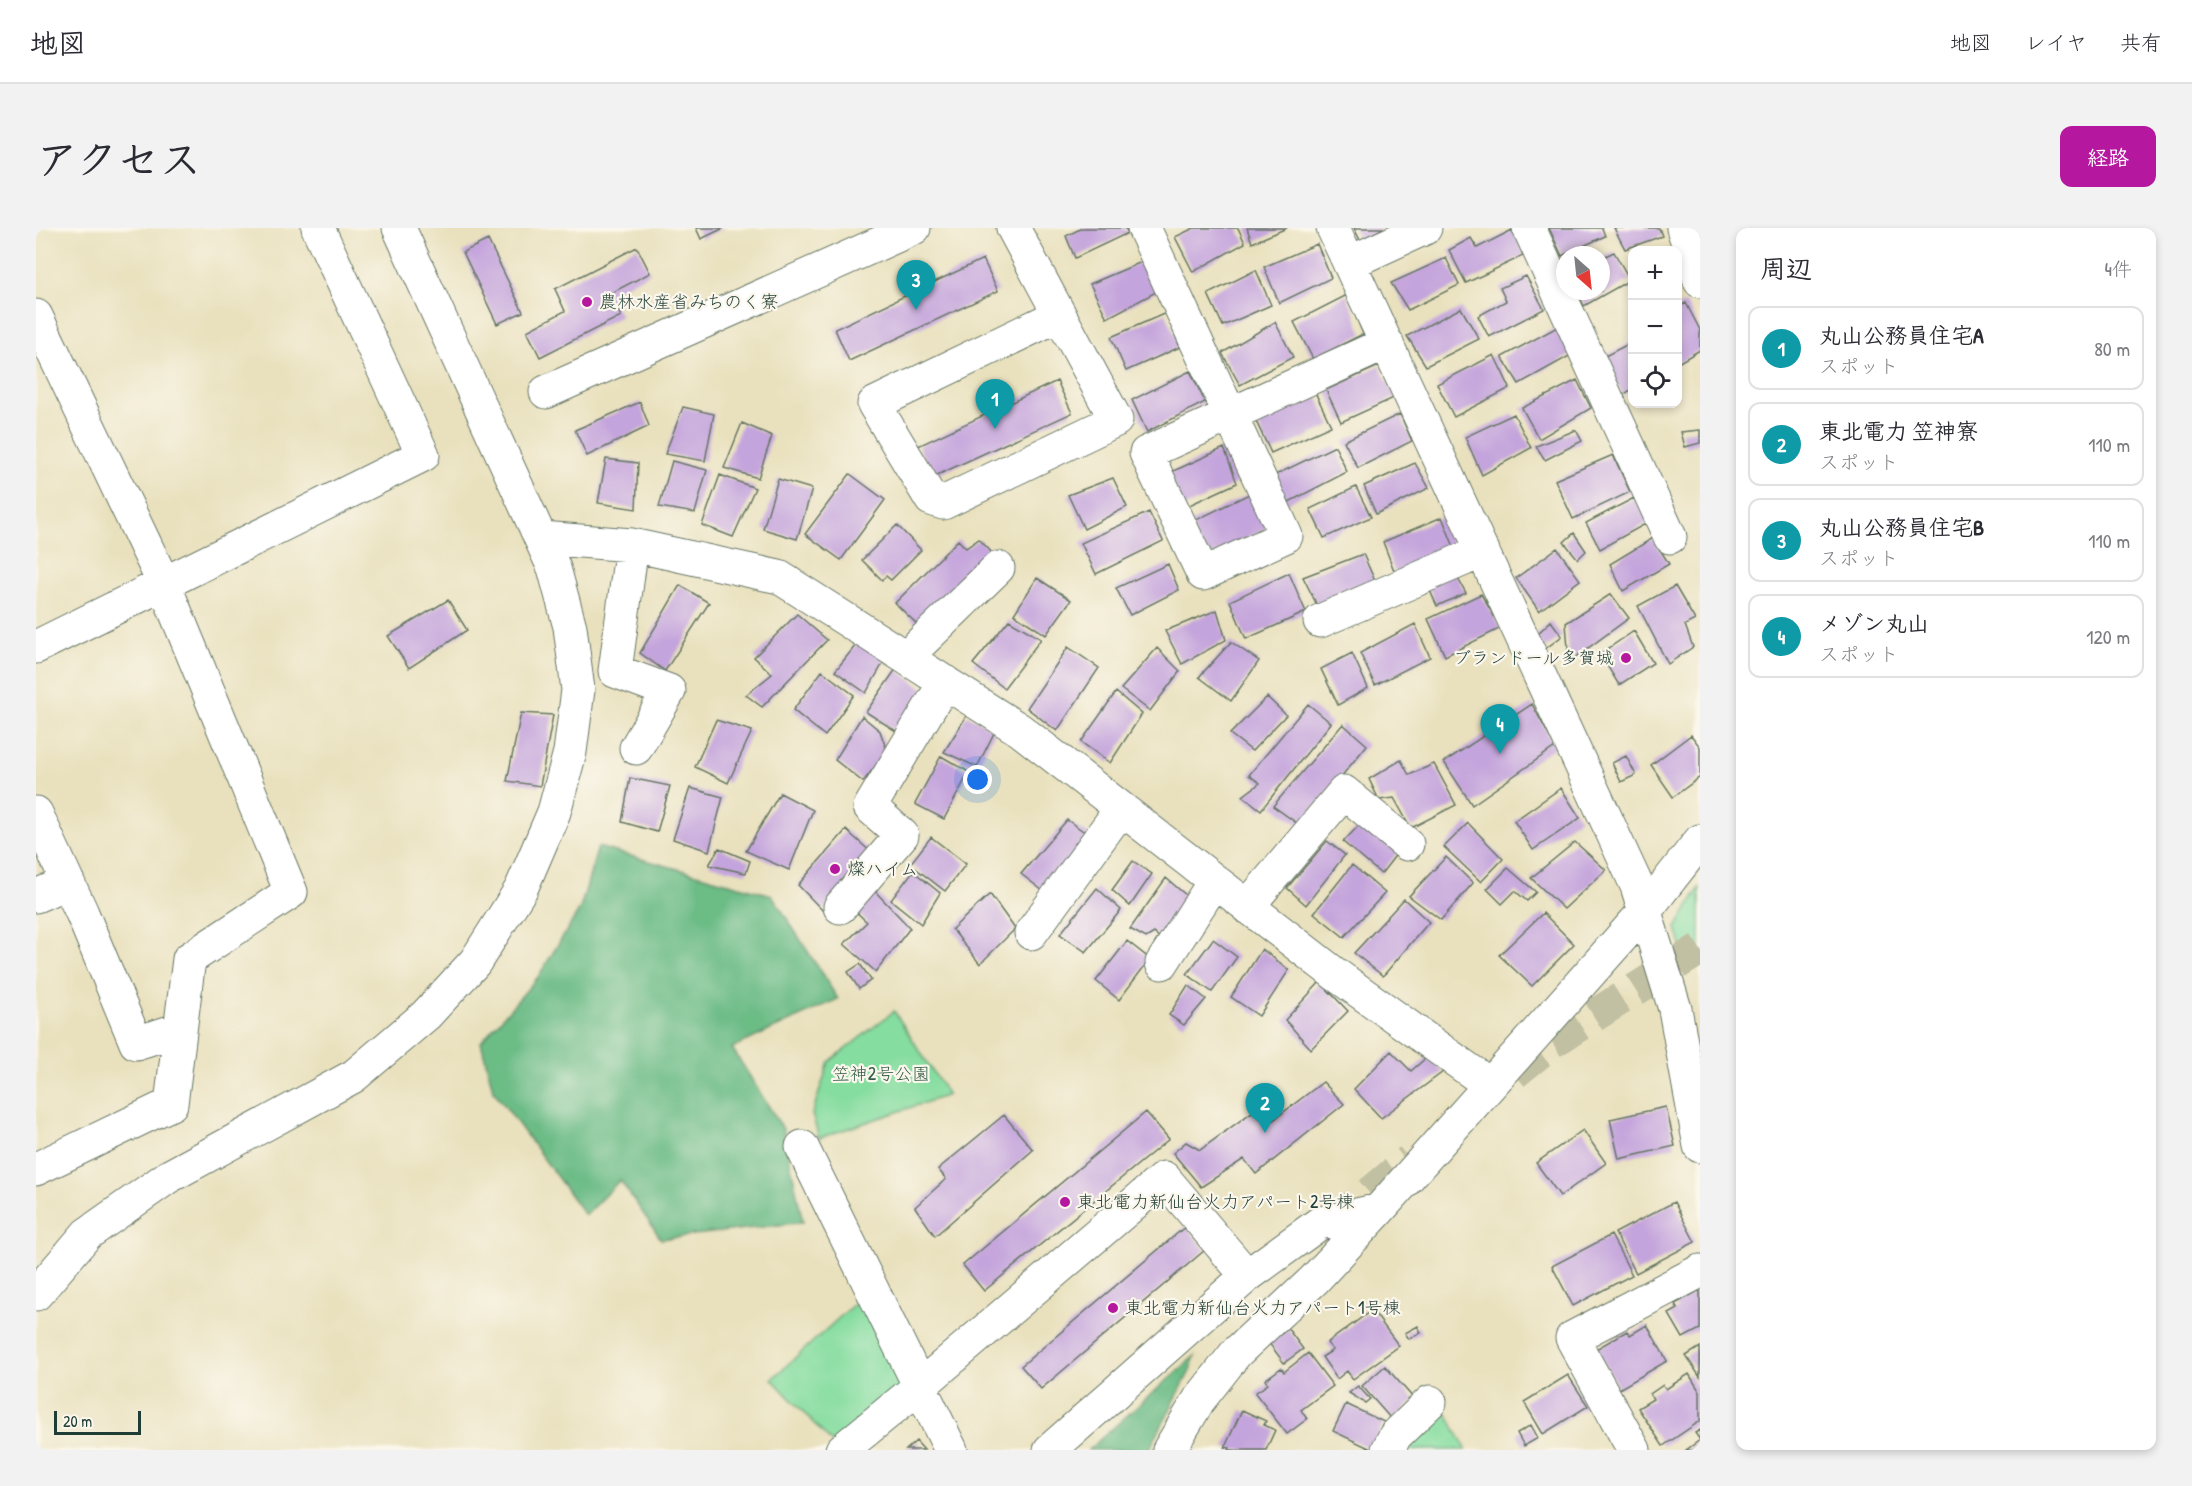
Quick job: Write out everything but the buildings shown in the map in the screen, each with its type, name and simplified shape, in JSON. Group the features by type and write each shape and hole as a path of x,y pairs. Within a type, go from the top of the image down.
{"street":[{"path":"36,647 423,455 318,228"},
{"path":"36,1294 87,1234 168,1177 354,1076 426,1015 475,962 521,890 554,812 570,753 578,690 571,637 554,568 399,228"},
{"path":"546,392 914,228"},
{"path":"1013,228 1116,420 943,504 931,499 874,404 1059,315"},
{"path":"1144,228 1230,414 1286,536 1203,574 1146,453 1230,414 1387,343"},
{"path":"1333,228 1484,551 1688,1002 1700,1146"},
{"path":"1349,263 1425,228"},
{"path":"1529,228 1670,537"},
{"path":"1683,228 1700,281"},
{"path":"36,316 164,584 291,892 189,959 171,1104 36,1169"},
{"path":"540,538 632,545 778,577 1020,729 1335,974 1490,1085"},
{"path":"632,545 615,671 669,691 636,748"},
{"path":"1320,621 1484,551"},
{"path":"906,657 998,568"},
{"path":"840,907 902,835 870,807 945,682"},
{"path":"1247,907 1344,792 1407,844"},
{"path":"1031,933 1121,809"},
{"path":"36,813 68,882 136,1043 180,1029"},
{"path":"1169,1450 1199,1400 1236,1353 1314,1280 1379,1210 1645,911 1700,841"},
{"path":"36,896 68,882"},
{"path":"1162,963 1214,882"},
{"path":"802,1147 951,1450"},
{"path":"842,1450 1164,1178 1247,1276"},
{"path":"1050,1450 1247,1276 1320,1222 1379,1210"},
{"path":"1634,1450 1572,1338 1700,1271"},
{"path":"1388,1450 1395,1436 1430,1402"}],"green space":[{"path":"598,847 772,895 838,999 732,1048 783,1129 803,1222 661,1239 620,1180 585,1215 493,1090 481,1042 538,977 580,909"},
{"path":"1700,887 1700,964 1686,963 1676,928"},
{"name":"笠神2号公園","path":"894,1011 948,1095 819,1138 812,1114 829,1062"},
{"path":"863,1296 907,1385 835,1446 772,1379"},
{"path":"1195,1356 1190,1371 1149,1450 1088,1450"},
{"path":"1442,1404 1466,1450 1396,1450"}],"tunnel":[{"path":"1514,1073 1552,1042 1700,949"},
{"path":"1332,1225 1410,1160"}],"place":[{"name":"農林水産省みちのく寮","path":"587,302"},
{"name":"丸山公務員住宅B","path":"916,310"},
{"name":"丸山公務員住宅A","path":"995,429"},
{"name":"ブランドール多賀城","path":"1626,658"},
{"name":"メゾン丸山","path":"1500,754"},
{"name":"燦ハイム","path":"835,869"},
{"name":"東北電力 笠神寮","path":"1265,1133"},
{"name":"東北電力新仙台火力アパート2号棟","path":"1065,1202"},
{"name":"東北電力新仙台火力アパート1号棟","path":"1113,1308"}]}
